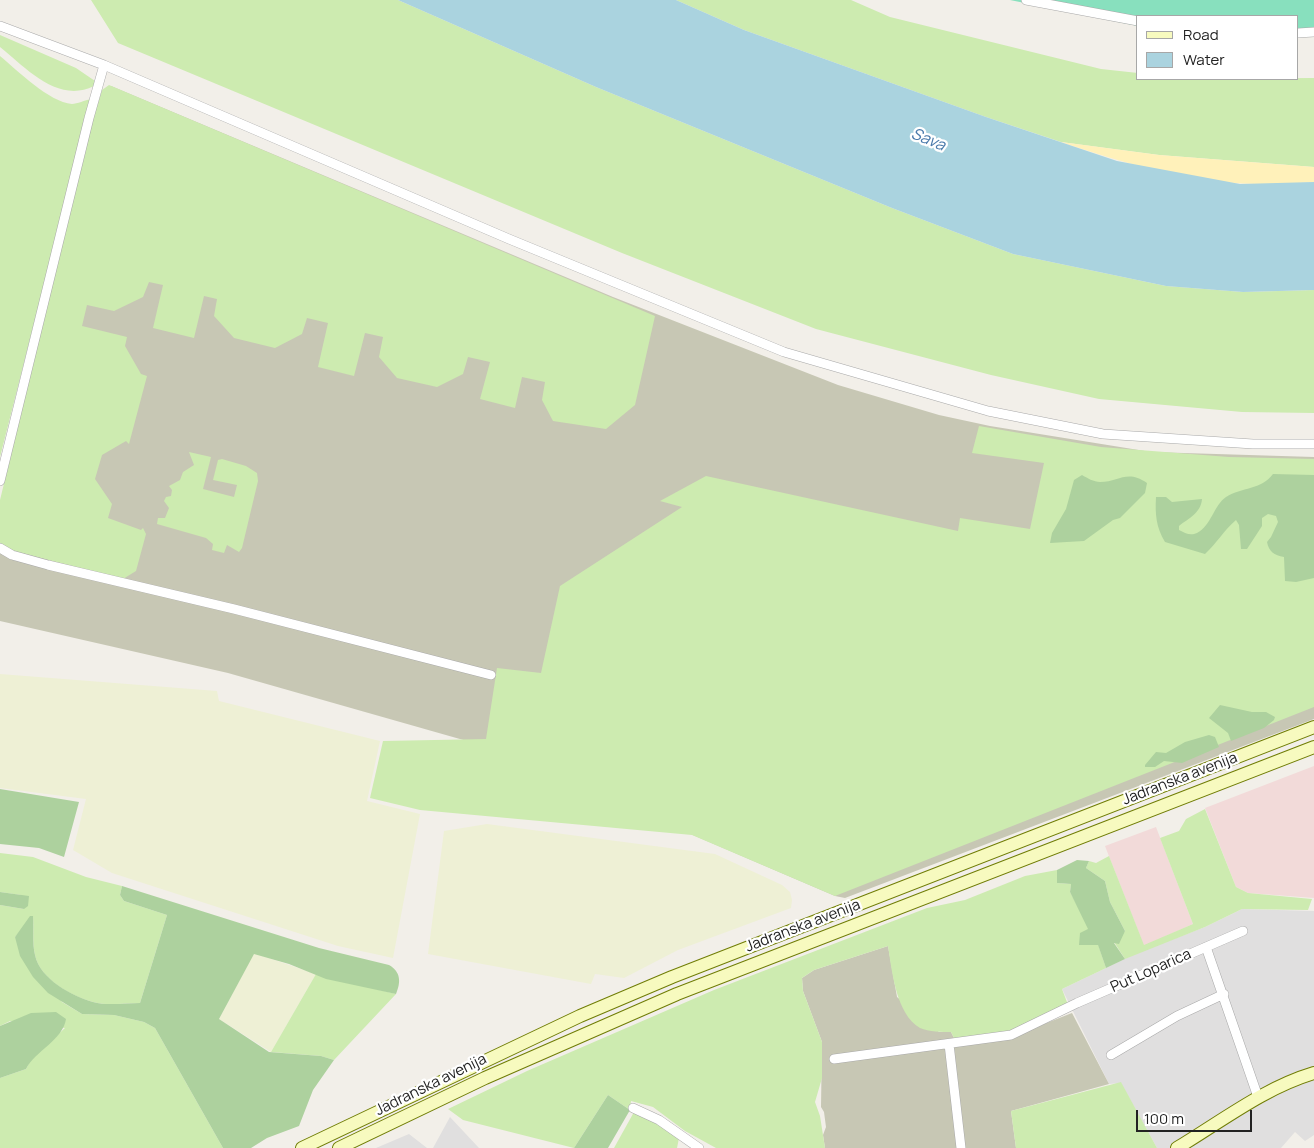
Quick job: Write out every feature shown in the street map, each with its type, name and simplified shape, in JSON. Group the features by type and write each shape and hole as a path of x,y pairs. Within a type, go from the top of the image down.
{"main road":[{"name":"Jadranska avenija","path":"302,1148 563,1023 672,977 1314,727"},
{"name":"Jadranska avenija","path":"339,1148 494,1074 677,994 1314,747"},
{"path":"1177,1148 1258,1097 1284,1084 1314,1073"}],"street":[{"path":"1026,0 1136,21"},
{"path":"0,26 104,65 510,239 784,352 988,411 1103,434 1253,444 1314,444"},
{"path":"1299,33 1314,32"},
{"path":"0,481 88,118 104,65"},
{"path":"0,548 12,556 234,609 491,675"},
{"path":"1206,947 1243,931"},
{"name":"Put Loparica","path":"834,1060 1012,1036 1077,1003 1206,947 1224,994 1258,1097"},
{"path":"1110,1055 1177,1016 1224,994"},
{"path":"950,1044 962,1148"},
{"path":"633,1108 659,1120 699,1148"}],"shaded area":[{"path":"111,86 613,297 838,385 939,415 990,426 1151,452 1314,457 1314,719 845,898 835,896 488,747 228,673 0,621 0,523 101,95"},
{"path":"0,674 217,691 219,701 380,741 367,801 420,814 393,958 338,946 112,873 73,850 86,799 0,788"},
{"path":"1314,766 1314,898 1248,893 1236,887 1205,808"},
{"path":"487,824 715,854 782,885 790,892 791,908 678,950 624,978 595,974 591,984 428,954 444,831"},
{"path":"1156,827 1193,924 1144,946 1105,846"},
{"path":"1242,909 1314,911 1314,1070 1171,1148 1157,1148 1121,1083 1109,1084 1062,989 1137,953 1205,927"},
{"path":"888,946 897,997 939,1032 951,1032 955,1040 1011,1037 1072,1013 1109,1084 1011,1111 1016,1148 825,1148 823,1135 826,1127 824,1112 821,1107 822,1042 803,991 802,978 814,970"},
{"path":"254,953 316,974 271,1052 219,1019"},
{"path":"1314,1076 1314,1135 1305,1141 1295,1132 1281,1148 1182,1148 1272,1093"},
{"path":"450,1117 479,1148 433,1148"},
{"path":"409,1134 427,1148 376,1148"}],"green space":[{"path":"91,0 398,0 596,87 892,208 1013,254 1166,286 1243,292 1314,290 1314,413 1242,412 1099,399 991,375 816,329 622,253 118,43"},
{"path":"676,0 851,0 890,17 1101,69 1136,73 1136,80 1299,80 1299,78 1314,78 1314,167 1159,155 1061,142 744,30"},
{"path":"1010,0 1314,0 1314,37 1299,37 1299,15 1136,15 1136,26"},
{"path":"0,35 76,68 95,81 94,86 81,90 68,90 55,87 43,81 0,47"},
{"path":"0,56 34,85 53,98 72,104 91,99 0,457"},
{"path":"109,85 655,316 635,405 606,429 553,421 542,400 545,382 522,377 515,408 480,399 490,362 468,357 463,374 437,387 397,378 379,357 383,337 365,333 354,376 318,367 328,323 307,318 302,334 275,348 234,338 214,316 217,299 204,296 194,338 153,328 163,285 149,282 143,297 114,311 87,305 82,326 127,337 125,346 141,374 147,376 129,444 126,441 102,455 95,479 112,504 108,518 141,530 143,528 146,534 136,571 123,579 6,549 0,543 0,500 91,125 102,90"},
{"path":"979,426 1101,447 1229,457 1314,459 1314,707 835,896 692,835 420,810 370,798 383,741 486,739 497,668 541,673 560,586 682,507 660,501 706,476 958,531 960,518 1030,529 1044,463 972,453"},
{"path":"189,452 211,457 203,489 234,497 237,485 213,480 218,460 222,459 246,466 257,473 258,481 242,548 239,552 227,545 224,553 212,550 213,544 206,538 157,524 158,518 165,518 169,508 164,501 166,497 171,496 172,490 169,486 180,480 183,472 194,465"},
{"path":"1273,474 1314,475 1314,578 1296,582 1285,581 1284,557 1273,552 1267,542 1278,522 1276,516 1268,514 1262,518 1262,526 1247,549 1241,549 1239,525 1236,520 1205,554 1165,542 1157,520 1156,497 1166,497 1172,502 1202,499 1197,512 1179,526 1179,530 1188,534 1194,534 1206,526 1218,505 1226,497 1257,486"},
{"path":"1082,475 1093,481 1100,482 1123,477 1134,477 1147,483 1145,493 1120,518 1113,520 1084,541 1050,543 1052,533 1066,509 1074,480"},
{"path":"1220,705 1252,712 1266,712 1275,717 1264,728 1231,741 1228,733 1209,718"},
{"path":"1209,735 1215,737 1219,747 1182,763 1164,761 1155,767 1145,767 1156,752 1166,753 1185,742"},
{"path":"0,789 79,802 64,857 39,848 0,844"},
{"path":"1205,809 1236,887 1248,893 1312,899 1308,910 1242,909 1205,927 1125,959 1114,942 1125,931 1110,902 1105,881 1086,868 1089,861 1096,863 1109,856 1144,945 1193,924 1160,838 1179,831 1186,819"},
{"path":"0,853 33,857 86,877 122,886 120,895 124,901 167,915 140,1003 98,1003 75,996 50,979 38,964 35,955 33,917 15,937 62,1002 82,1014 114,1015 144,1022 155,1028 223,1148 0,1148 0,1078 26,1069 31,1059 65,1028 10,1021 0,1026 0,905 24,909 21,895 0,892"},
{"path":"1077,860 1089,861 1086,868 1105,881 1110,902 1125,931 1119,944 1114,943 1125,959 1106,968 1098,945 1079,945 1080,933 1088,929 1070,892 1071,884 1057,883 1057,870"},
{"path":"1057,870 1057,883 1071,884 1070,892 1098,944 1106,968 1062,989 1068,1005 1021,1028 1004,1033 955,1040 951,1032 931,1031 920,1028 905,1013 900,1002 896,991 888,946 814,970 802,978 803,991 822,1042 822,1078 815,1102 820,1116 825,1148 716,1148 685,1131 653,1107 631,1101 630,1110 608,1095 574,1148 463,1120 448,1109 527,1071 714,990 927,908 965,900 1025,876"},
{"path":"122,886 319,948 389,965 396,971 399,985 396,994 326,979 289,964 254,954 219,1019 269,1052 321,1056 334,1060 313,1090 299,1126 267,1138 251,1148 223,1148 155,1028 144,1022 114,1015 82,1014 48,993 33,977 20,956 15,937 30,916 33,916 35,955 43,972 50,979 76,996 98,1003 140,1003 167,915 124,901 120,895"},
{"path":"0,892 29,896 28,906 24,909 0,905"},
{"path":"316,974 396,994 334,1060 321,1056 271,1052"},
{"path":"56,1012 66,1019 60,1033 26,1069 0,1078 0,1026 31,1013"},
{"path":"1121,1082 1157,1148 1016,1148 1011,1111"},
{"path":"608,1095 630,1110 608,1148 574,1148"},
{"path":"634,1112 652,1119 679,1138 677,1148 614,1148"}],"sand":[{"path":"1061,142 1159,155 1314,167 1314,182 1263,184 1206,180 1133,164"}],"water":[{"name":"Sava","path":"398,0 676,0 744,30 986,117 1117,161 1240,184 1314,182 1314,290 1243,292 1166,286 1013,254 892,208 596,87"}]}
